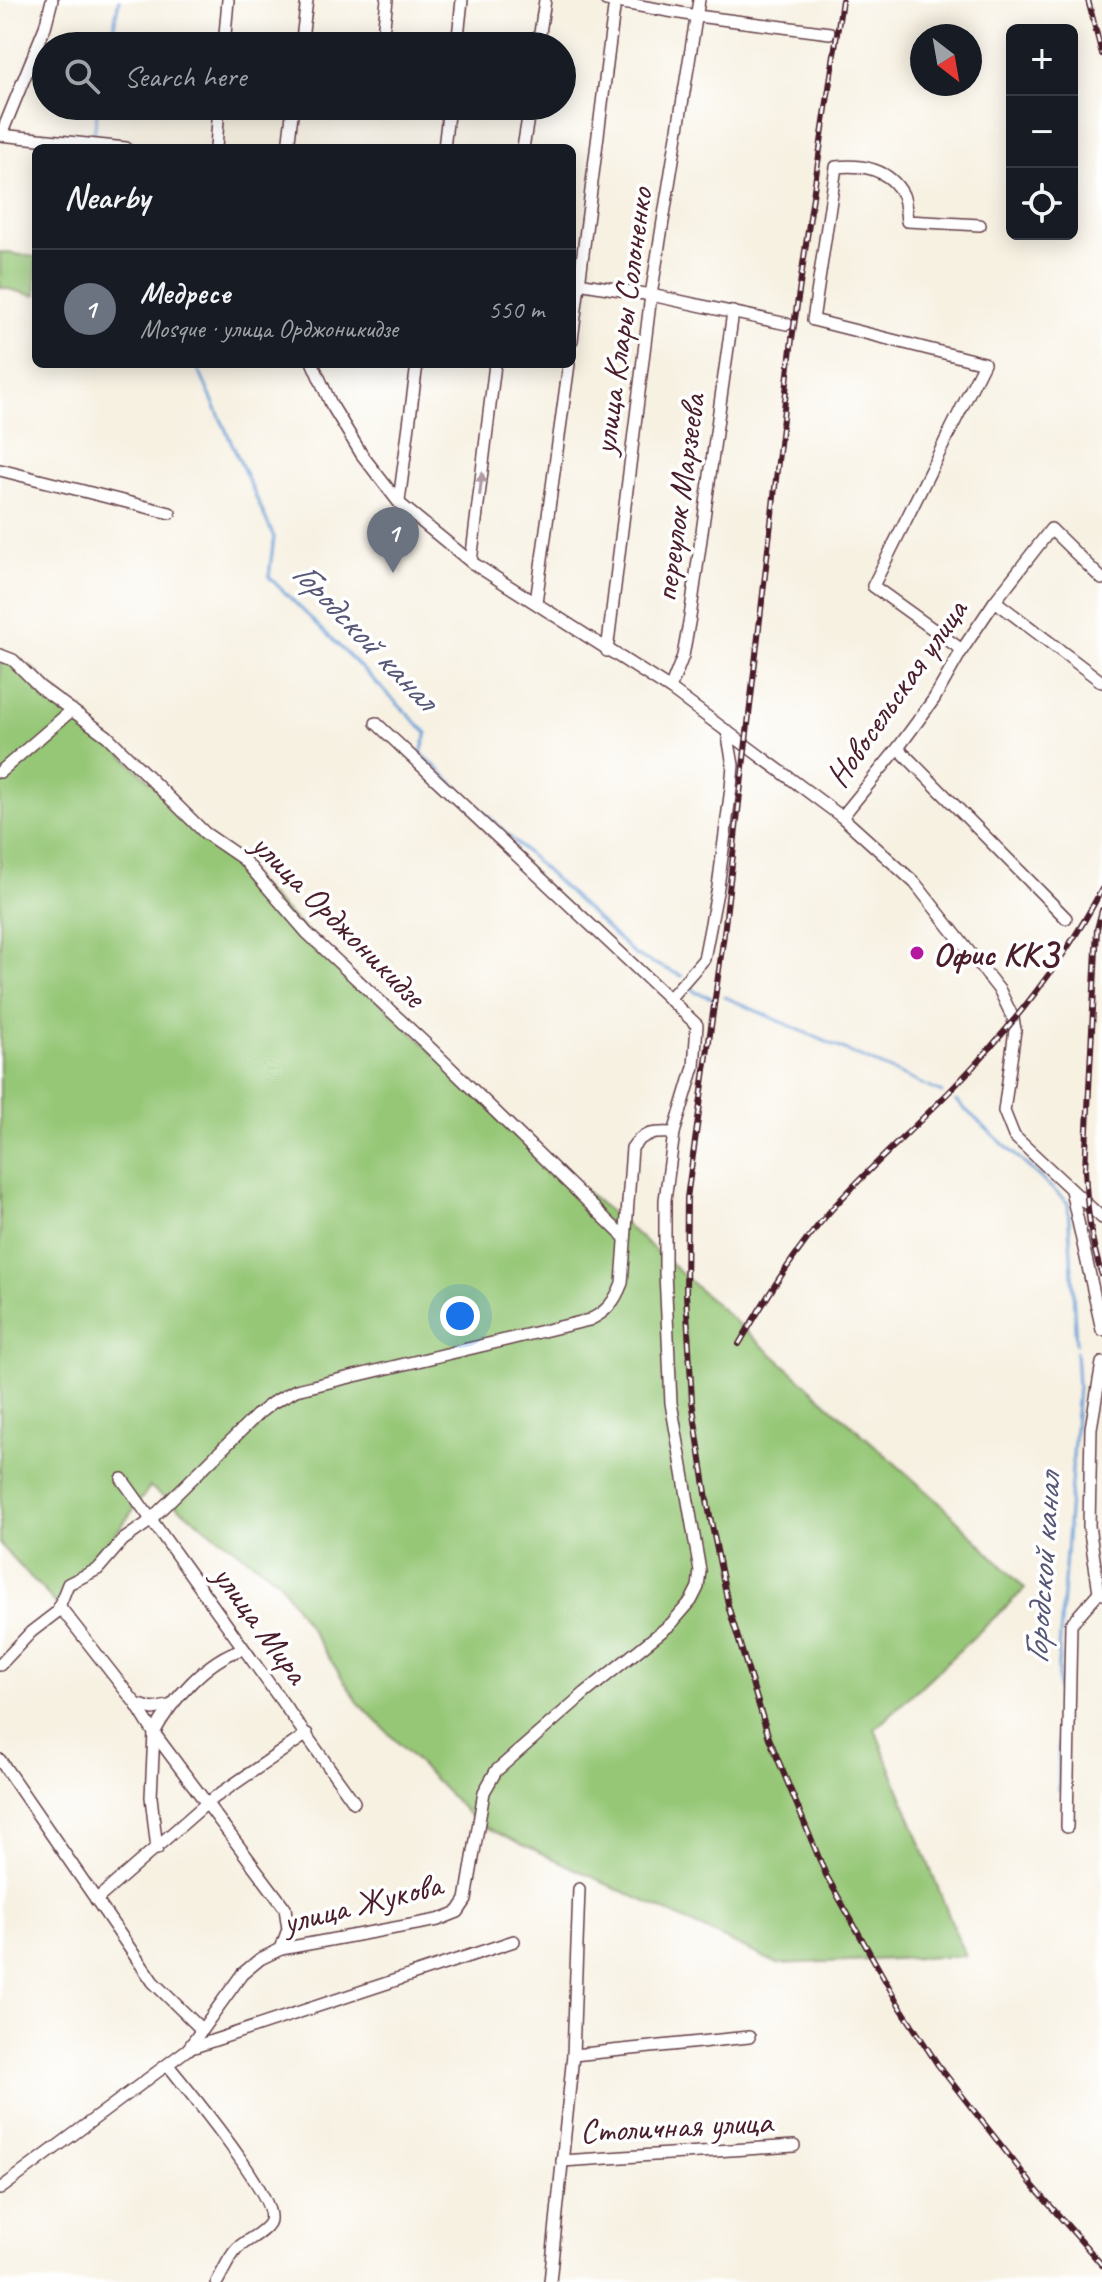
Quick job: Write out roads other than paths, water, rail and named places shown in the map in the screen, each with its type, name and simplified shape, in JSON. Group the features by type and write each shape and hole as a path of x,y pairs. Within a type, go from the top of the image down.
{"street":[{"path":"43,32 52,0"},
{"path":"225,32 228,0"},
{"path":"303,32 307,0"},
{"path":"384,25 387,0"},
{"path":"459,32 462,0"},
{"path":"540,32 545,0"},
{"name":"улица Клары Солоненко","path":"607,651 651,295 699,0"},
{"path":"787,324 651,295 576,283 611,1 697,16 830,33"},
{"path":"32,58 0,135 87,144"},
{"path":"216,144 218,120"},
{"path":"288,144 291,120"},
{"path":"444,144 447,120"},
{"path":"524,144 528,120"},
{"path":"962,650 873,586 984,363 813,320 836,167 858,164 876,169 904,196 907,221 980,225"},
{"name":"переулок Марзеева","path":"670,689 683,656 690,617 733,312"},
{"path":"315,368 331,404 362,455 399,501 471,562 670,689 727,731 842,817 915,883 1000,991 1013,1018 1015,1030 1004,1111 1014,1136 1102,1218"},
{"path":"399,501 416,368"},
{"path":"471,562 495,368"},
{"path":"536,602 568,368"},
{"path":"0,470 170,513"},
{"name":"Новосельская улица","path":"842,817 934,699 995,601 1051,529 1102,579"},
{"name":"Новосельская улица","path":"995,601 1102,682"},
{"name":"улица Орджоникидзе","path":"1,655 13,660 40,687 107,736 205,833 243,859 307,933 625,1238"},
{"path":"0,772 72,710"},
{"path":"0,1665 19,1643 60,1607 68,1584 98,1569 123,1540 151,1519 272,1403 296,1390 574,1324 600,1316 617,1297 622,1283 632,1148 645,1135 674,1133 694,1067 697,1025 376,723"},
{"path":"669,999 704,959 718,887 732,777 727,731"},
{"path":"898,748 1066,918"},
{"name":"улица Жукова","path":"0,2187 188,2049 242,1974 260,1959 281,1949 438,1920 458,1912 466,1900 484,1792 496,1771 585,1693 671,1624 691,1601 698,1587 700,1571 690,1526 670,1389 665,1272 665,1200 674,1133"},
{"path":"1070,1189 1102,1330"},
{"path":"1067,1827 1071,1624 1100,1593 1089,1526 1091,1428 1102,1363"},
{"name":"улица Мира","path":"122,1479 354,1802"},
{"path":"60,1607 136,1704 154,1733 285,1908 288,1929 281,1949"},
{"path":"157,1849 151,1797 154,1733 168,1706 212,1666 232,1652 243,1649"},
{"path":"136,1704 153,1709 168,1706"},
{"path":"96,1900 208,1802 307,1734"},
{"path":"0,1760 153,1982 201,2029"},
{"path":"550,2282 573,2055 579,1889"},
{"name":"улица Жукова","path":"188,2049 514,1941"},
{"path":"573,2055 749,2037"},
{"path":"168,2065 223,2135 259,2188 270,2212 267,2226 235,2251 217,2282"},
{"name":"Столичная улица","path":"562,2161 794,2146"}],"waterway":[{"path":"113,32 119,0"},
{"path":"96,120 94,134 97,140"},
{"name":"Городской канал","path":"125,143 137,144"},
{"name":"Городской канал","path":"198,368 274,537 269,577 427,733 421,753 635,955 682,976"},
{"name":"Городской канал","path":"689,982 695,992 713,998"},
{"name":"Городской канал","path":"725,997 942,1093"},
{"name":"Городской канал","path":"956,1101 1068,1203 1076,1344"},
{"name":"Городской канал","path":"1059,1790 1058,1665 1078,1386 1076,1352"}],"railway":[{"path":"842,0 792,339 724,934 687,1198 686,1294 692,1401 708,1506 729,1609 769,1738 826,1875 899,2005 938,2065 1033,2186 1102,2265"},
{"path":"1088,0 1102,54"},
{"path":"739,1344 782,1274 832,1209 953,1088 1015,1019 1071,943 1102,889"},
{"path":"1102,910 1097,929 1085,1169 1090,1223 1102,1275"}],"place":[{"name":"Медресе","path":"393,573"},
{"name":"Офис ККЗ","path":"917,953"}]}
